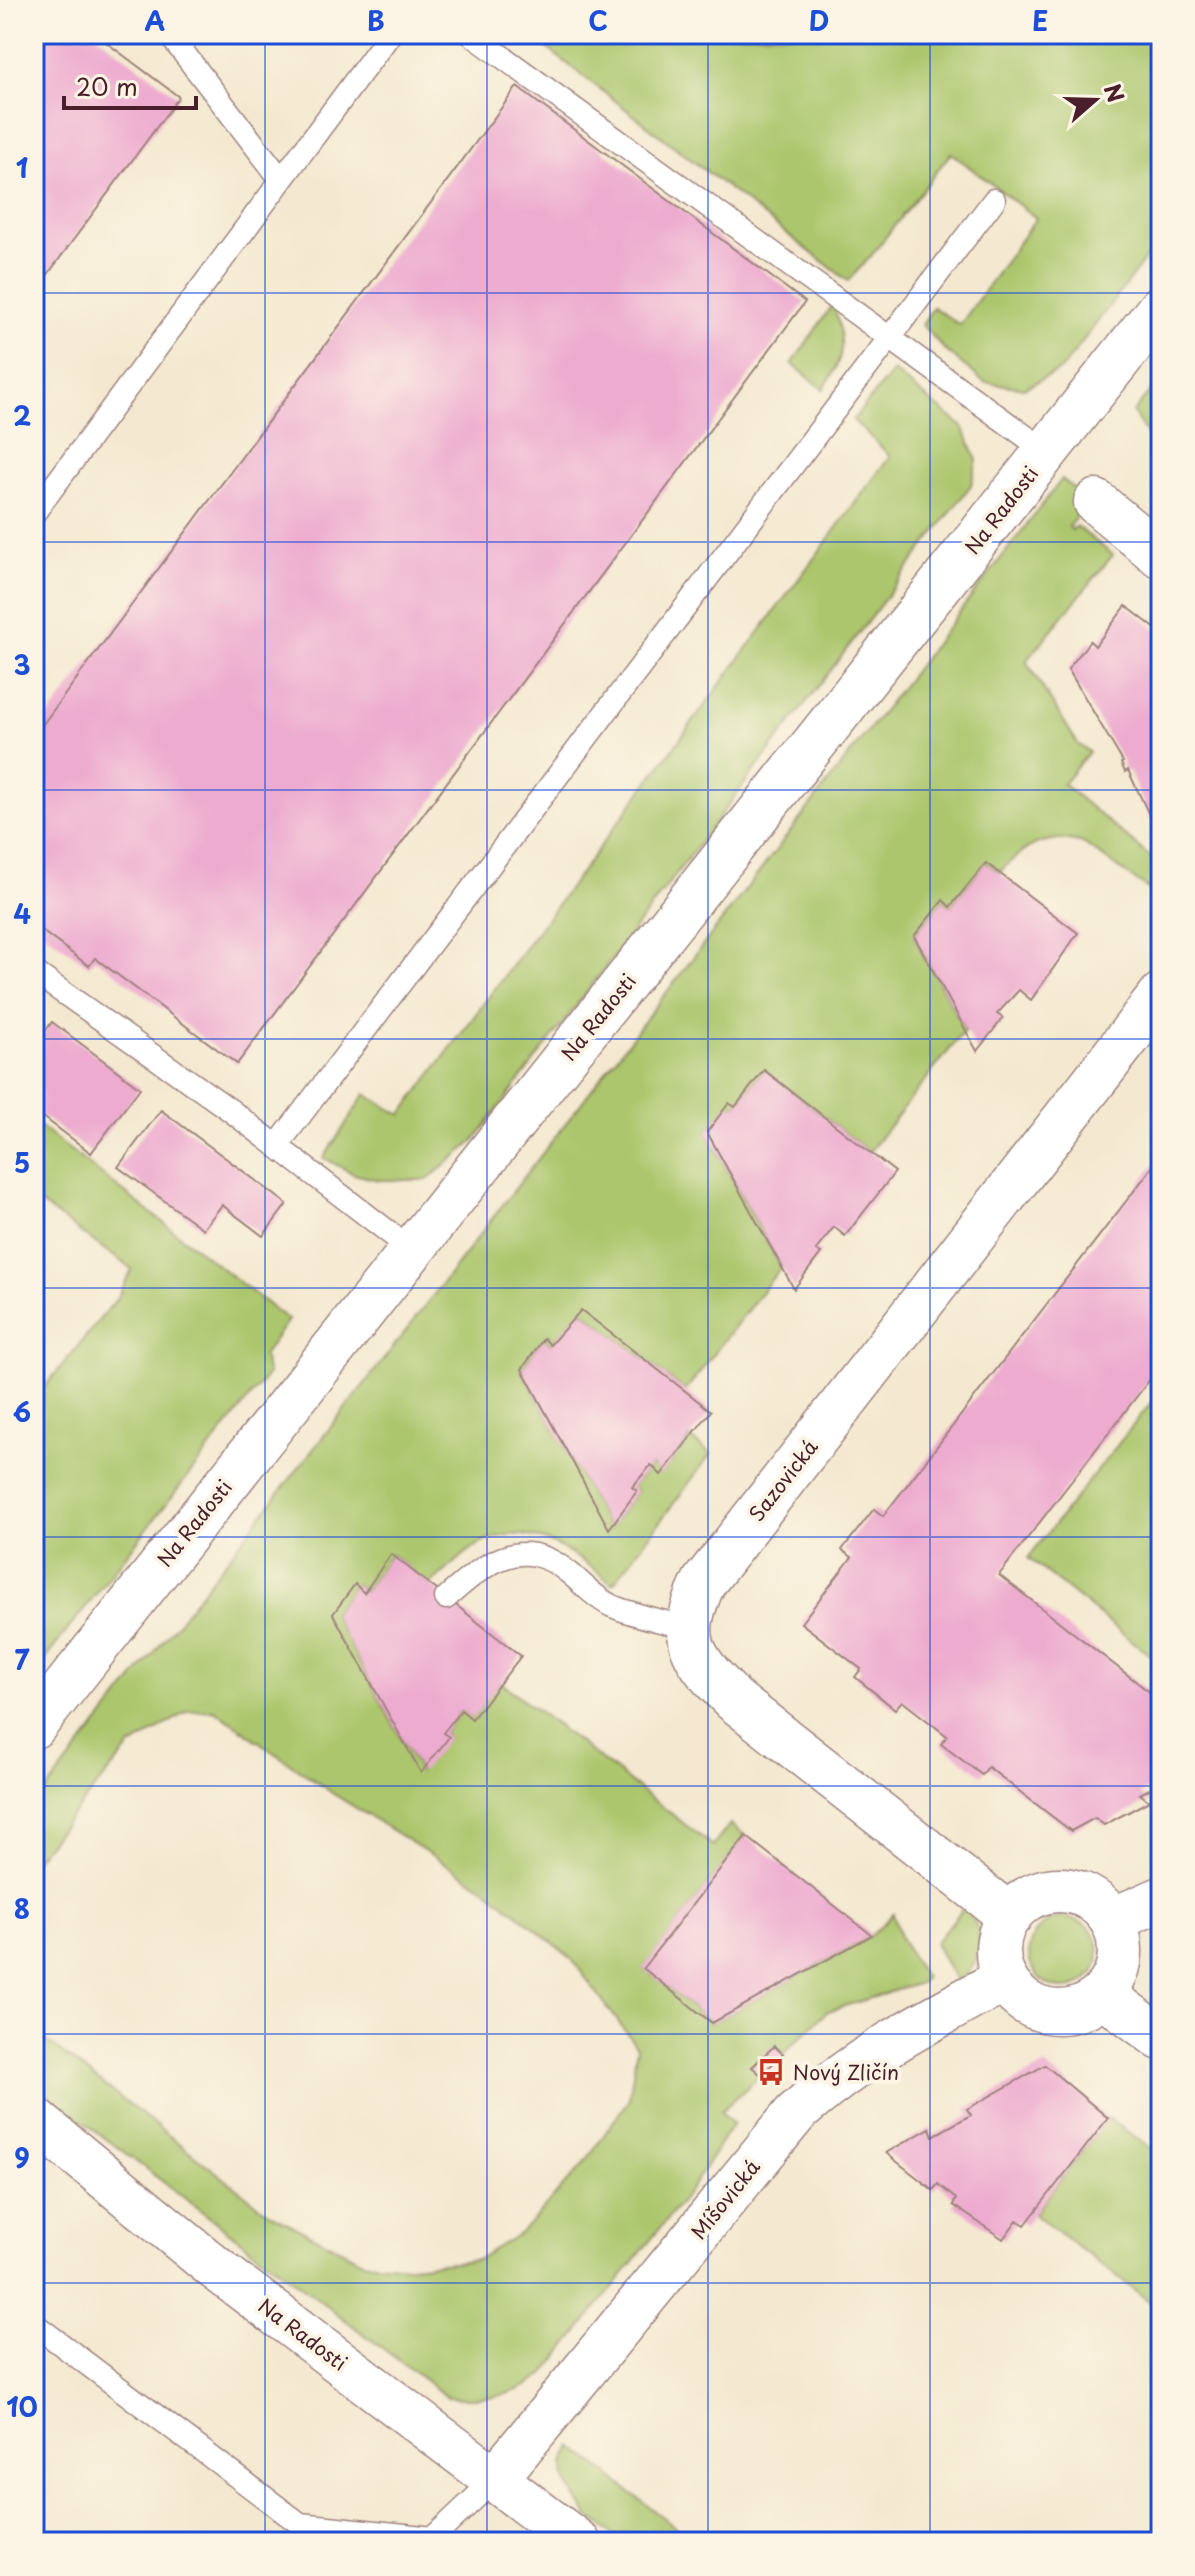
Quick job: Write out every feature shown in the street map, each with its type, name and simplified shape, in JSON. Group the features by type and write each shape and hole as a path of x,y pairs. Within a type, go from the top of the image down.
{"street":[{"name":"Na Radosti","path":"34,1726 1161,307"},
{"path":"1096,502 1161,556"},
{"name":"Sazovická","path":"688,1628 690,1611 704,1582 1161,995"},
{"path":"688,1628 693,1649 703,1669 734,1700 1010,1916"},
{"path":"1062,1890 1090,1900 1112,1920 1119,1939 1120,1959 1115,1978 1103,1995 1087,2006 1069,2012 1051,2012 1032,2006 1016,1995 1005,1979 998,1947 1010,1916 1024,1902 1042,1893 1062,1890"},
{"path":"1112,1920 1161,1899"},
{"name":"Míšovická","path":"495,2479 795,2114 834,2079 867,2057 1005,1979"},
{"path":"1103,1995 1161,2038"},
{"name":"Na Radosti","path":"34,2119 214,2267 578,2542"}],"lane":[{"path":"169,34 280,178"},
{"path":"34,513 390,34"},
{"path":"471,34 888,340 1047,452"},
{"path":"277,1146 994,200"},
{"path":"34,972 277,1146 412,1250"},
{"path":"446,1598 479,1569 496,1559 515,1554 533,1554 554,1560 609,1605 688,1628"},
{"path":"34,2324 300,2524 433,2538 495,2479"}],"green space":[{"path":"569,34 1161,34 1161,238 1061,370 1024,388 984,382 945,350 922,325 933,307 960,325 1036,218 951,153 848,281 547,48"},
{"path":"833,304 840,328 841,348 836,368 823,389 792,364"},
{"path":"893,371 963,427 977,460 971,485 473,1142 427,1180 379,1180 354,1174 324,1158 365,1094 401,1115 890,456 853,420"},
{"path":"1161,377 1161,455 1133,413"},
{"path":"1062,479 1088,501 1069,527 1072,530 1076,526 1113,555 1026,661 1078,744 1089,752 1063,784 1161,866 1161,898 1083,843 1070,840 1036,844 999,873 986,863 950,907 943,900 914,936 965,1030 869,1152 764,1070 735,1107 729,1104 707,1132 781,1267 685,1391 582,1310 550,1345 544,1338 522,1369 609,1529 637,1491 632,1487 651,1465 661,1474 690,1438 711,1454 613,1584 565,1550 530,1536 511,1535 492,1538 473,1548 430,1585 391,1554 364,1593 355,1584 333,1614 420,1772 448,1737 443,1733 461,1710 472,1718 499,1681 713,1846 730,1824 746,1836 644,1968 711,2023 872,1935 893,1914 901,1940 925,1978 920,1983 828,2011 783,2054 774,2046 753,2066 761,2075 721,2111 733,2124 691,2189 543,2376 520,2389 497,2396 447,2397 34,2084 34,2031 269,2213 364,2262 408,2266 476,2260 522,2232 583,2165 629,2099 637,2047 571,1958 488,1890 335,1795 214,1710 188,1711 130,1747 34,1860 34,1806 391,1350"},
{"path":"34,1122 288,1320 263,1356 268,1374 34,1673 34,1400 118,1297 132,1269 34,1199"},
{"path":"1161,1390 1161,1664 1028,1558"},
{"path":"964,1907 976,1926 979,1947 972,1966 956,1982 935,1943"},
{"path":"1064,1918 1089,1928 1099,1953 1089,1978 1064,1988 1039,1978 1029,1953 1039,1928"},
{"path":"1108,2118 1161,2155 1161,2310 1034,2214"},
{"path":"572,2446 694,2542 623,2542 588,2516 565,2480 564,2464"}],"building":[{"path":"34,34 95,34 179,97 34,293"},
{"path":"517,87 805,302 237,1064 95,958 89,966 34,925 37,915 34,913 34,736"},
{"path":"1126,606 1161,633 1158,826 1154,818 1151,819 1128,770 1125,772 1123,762 1068,669 1090,641 1095,646"},
{"path":"986,863 1078,933 1031,1000 1019,990 997,1014 1003,1018 977,1051 914,936 943,900 950,907"},
{"path":"52,1022 140,1088 91,1153 34,1110 34,1046"},
{"path":"764,1070 895,1172 845,1236 834,1227 816,1250 821,1253 794,1289 707,1132 729,1103 735,1107"},
{"path":"161,1110 287,1204 263,1236 222,1205 203,1229 118,1167"},
{"path":"1161,1156 1161,1365 999,1575 1161,1701 1161,1783 1140,1794 1149,1801 1104,1825 1095,1818 1071,1831 988,1767 982,1775 941,1744 947,1736 902,1701 895,1709 855,1677 861,1669 801,1623 852,1557 842,1550 874,1509 883,1516"},
{"path":"581,1310 711,1411 661,1475 651,1465 632,1487 637,1491 609,1529 522,1369 544,1338 550,1345"},
{"path":"391,1554 521,1656 472,1719 461,1710 443,1733 449,1737 421,1773 333,1614 355,1584 364,1593"},
{"path":"746,1836 872,1935 712,2023 643,1968"},
{"path":"774,2046 783,2054 761,2075 752,2067"},
{"path":"1045,2065 1108,2118 1025,2225 1017,2220 1003,2239 953,2205 956,2199 938,2184 933,2190 886,2153 930,2128 933,2136 971,2115 967,2109"}],"place":[{"name":"Nový Zličín","path":"771,2072"}]}
